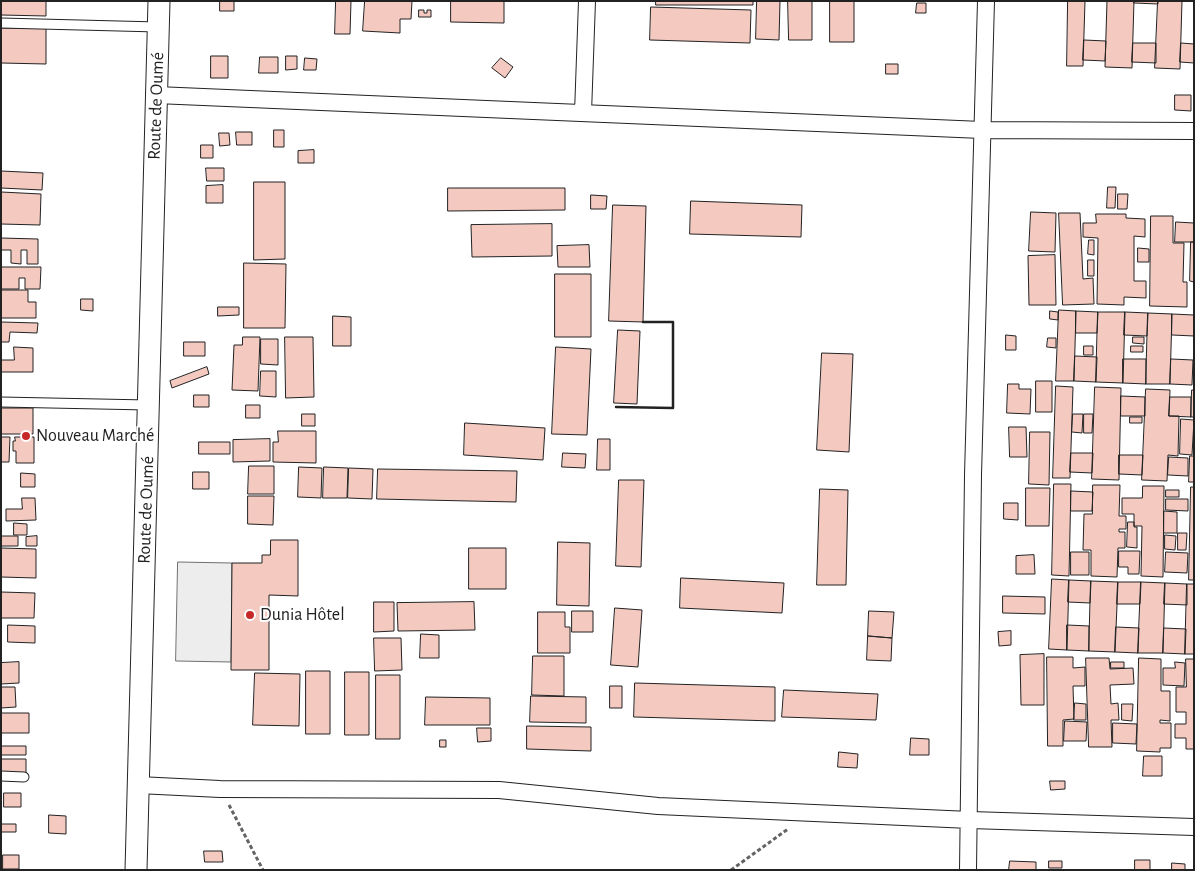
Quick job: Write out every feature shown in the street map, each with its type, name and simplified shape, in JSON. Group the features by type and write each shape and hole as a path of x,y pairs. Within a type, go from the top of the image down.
{"street":[{"name":"Route de Oumé","path":"136,870 159,1"},
{"path":"583,113 586,1"},
{"path":"968,870 973,475 986,1"},
{"path":"156,95 982,130 1194,131"},
{"path":"138,786 499,790 658,806 970,820 1194,827"}],"lane":[{"path":"1,23 158,27"},
{"path":"1,402 148,405"},
{"path":"1,776 24,777"}],"path":[{"path":"220,788 263,870"},
{"path":"731,870 810,813"}],"shaded area":[{"path":"178,562 232,563 231,662 176,661"}],"building":[{"path":"1,1 46,1 46,16 1,15"},
{"path":"220,1 234,1 234,11 220,11"},
{"path":"336,1 351,1 350,34 335,34"},
{"path":"365,1 412,1 411,19 400,19 400,33 363,31"},
{"path":"451,1 504,1 504,23 451,22"},
{"path":"656,1 753,1 753,5 656,5"},
{"path":"757,1 780,1 779,40 756,39"},
{"path":"788,1 812,1 812,40 789,40"},
{"path":"830,1 854,1 854,42 830,42"},
{"path":"1068,1 1085,1 1083,66 1067,66"},
{"path":"1107,1 1134,1 1132,68 1105,67"},
{"path":"1134,1 1158,1 1158,4 1134,3"},
{"path":"1158,1 1182,1 1180,69 1155,68"},
{"path":"917,3 926,3 926,13 916,13"},
{"path":"651,7 751,10 750,43 650,40"},
{"path":"419,10 424,10 424,13 427,13 427,10 431,10 431,17 419,17"},
{"path":"1,28 46,28 46,64 1,63"},
{"path":"1084,40 1106,41 1105,61 1083,60"},
{"path":"1133,43 1156,43 1156,63 1132,62"},
{"path":"1181,43 1194,44 1194,63 1180,62"},
{"path":"211,56 228,56 228,78 211,78"},
{"path":"286,56 297,56 297,69 286,70"},
{"path":"260,57 278,57 278,73 259,73"},
{"path":"305,58 317,59 316,70 304,70"},
{"path":"501,58 513,67 505,78 492,68"},
{"path":"886,64 898,64 898,74 886,74"},
{"path":"1175,95 1191,95 1191,111 1175,110"},
{"path":"274,130 284,130 284,147 274,147"},
{"path":"236,132 252,132 252,145 237,145"},
{"path":"219,133 229,133 230,145 220,146"},
{"path":"201,145 213,145 213,158 201,158"},
{"path":"314,150 314,163 298,163 298,151"},
{"path":"206,168 224,168 224,181 207,181"},
{"path":"1,171 43,173 42,190 1,188"},
{"path":"254,182 285,182 285,259 254,260"},
{"path":"223,185 223,203 206,203 206,186"},
{"path":"1108,187 1116,187 1115,208 1107,208"},
{"path":"448,188 565,188 565,210 448,211"},
{"path":"1,192 41,194 40,225 1,224"},
{"path":"1118,194 1128,194 1127,209 1118,209"},
{"path":"591,195 607,196 606,209 591,209"},
{"path":"691,201 802,205 801,237 690,234"},
{"path":"613,205 646,206 643,322 609,321"},
{"path":"1031,212 1056,213 1055,252 1029,251"},
{"path":"1059,213 1080,213 1083,279 1093,278 1094,304 1063,305"},
{"path":"1096,214 1126,214 1126,218 1145,219 1145,237 1134,236 1134,281 1146,281 1146,298 1124,297 1124,305 1097,304 1098,238 1083,237 1083,223 1096,223"},
{"path":"1151,216 1173,216 1173,243 1184,243 1183,282 1187,282 1187,307 1150,306"},
{"path":"1176,222 1194,223 1194,242 1175,242"},
{"path":"552,224 552,256 472,257 471,225"},
{"path":"1,238 38,239 38,264 27,264 27,250 21,250 21,264 11,263 11,250 1,250"},
{"path":"1089,240 1094,240 1094,255 1088,254"},
{"path":"1191,242 1194,242 1194,282 1190,281"},
{"path":"589,245 590,267 558,267 557,246"},
{"path":"1138,248 1149,249 1149,262 1138,262"},
{"path":"1055,255 1056,305 1029,305 1028,256"},
{"path":"1088,260 1094,260 1094,276 1088,276"},
{"path":"244,263 286,264 285,328 244,328"},
{"path":"1,267 41,267 40,289 25,289 25,278 19,278 19,289 1,289"},
{"path":"555,274 591,274 591,337 555,337"},
{"path":"1,290 28,290 28,302 36,302 36,318 1,318"},
{"path":"81,299 93,299 93,311 81,310"},
{"path":"218,307 239,307 239,315 218,316"},
{"path":"1059,310 1076,311 1074,381 1056,381"},
{"path":"1050,311 1058,312 1058,320 1050,319"},
{"path":"1076,311 1098,312 1097,333 1076,333"},
{"path":"1098,312 1125,312 1123,383 1096,382"},
{"path":"1125,312 1148,313 1147,336 1124,335"},
{"path":"1148,313 1172,314 1170,384 1146,384"},
{"path":"1172,314 1194,315 1194,336 1172,335"},
{"path":"333,316 351,317 351,346 333,346"},
{"path":"1,322 38,323 37,333 10,332 9,342 1,342"},
{"path":"618,330 640,331 637,404 614,403"},
{"path":"1006,335 1016,336 1016,350 1006,350"},
{"path":"243,337 260,337 258,391 232,390 234,345 242,345"},
{"path":"285,337 313,337 314,397 286,398"},
{"path":"1133,337 1144,337 1144,344 1133,343"},
{"path":"1048,338 1056,338 1056,348 1047,347"},
{"path":"261,339 278,339 278,365 261,364"},
{"path":"184,342 205,342 205,356 184,356"},
{"path":"1084,346 1093,346 1093,355 1084,355"},
{"path":"1131,346 1143,346 1143,352 1131,352"},
{"path":"14,347 33,348 33,372 1,372 1,360 14,360"},
{"path":"556,347 591,349 587,435 552,434"},
{"path":"822,353 853,354 849,452 817,450"},
{"path":"1075,356 1097,357 1096,382 1074,381"},
{"path":"1123,359 1146,359 1146,384 1123,383"},
{"path":"1171,359 1193,360 1192,385 1170,384"},
{"path":"207,367 209,374 172,388 170,381"},
{"path":"261,371 276,371 276,397 260,396"},
{"path":"1036,381 1052,381 1052,412 1036,412"},
{"path":"1008,384 1019,384 1019,389 1031,389 1030,414 1007,413"},
{"path":"1056,386 1073,387 1070,478 1053,478"},
{"path":"1095,387 1121,388 1119,480 1092,479"},
{"path":"1146,389 1170,390 1169,416 1179,416 1178,456 1168,455 1167,481 1142,480"},
{"path":"1192,390 1194,390 1194,417 1191,417"},
{"path":"194,395 209,395 209,407 194,407"},
{"path":"1121,396 1145,397 1145,416 1121,416"},
{"path":"1170,397 1191,397 1191,417 1169,416"},
{"path":"246,405 260,405 260,418 246,418"},
{"path":"1,408 33,408 33,434 1,434"},
{"path":"302,414 315,414 315,426 302,426"},
{"path":"1073,414 1083,414 1082,433 1072,432"},
{"path":"1084,414 1093,414 1092,433 1084,433"},
{"path":"1130,417 1142,417 1142,423 1130,423"},
{"path":"1181,419 1194,420 1192,455 1180,454"},
{"path":"465,423 545,428 543,460 464,455"},
{"path":"1009,427 1026,427 1027,457 1010,457"},
{"path":"278,431 316,431 316,463 273,462 273,442 278,442"},
{"path":"1030,432 1050,432 1049,485 1029,484"},
{"path":"1,437 10,437 9,462 1,462"},
{"path":"15,437 34,437 34,463 16,463 16,451 13,451"},
{"path":"270,439 270,461 233,462 233,440"},
{"path":"598,439 610,439 610,470 597,470"},
{"path":"199,442 230,442 230,454 199,454"},
{"path":"563,453 586,454 585,468 562,467"},
{"path":"1071,453 1093,453 1092,473 1070,472"},
{"path":"1119,455 1143,455 1142,475 1119,474"},
{"path":"1190,456 1194,456 1194,482 1189,482"},
{"path":"1169,457 1188,458 1188,476 1168,475"},
{"path":"249,466 274,466 274,494 248,494"},
{"path":"299,467 322,468 321,498 298,497"},
{"path":"324,467 348,468 347,498 323,498"},
{"path":"349,468 373,469 372,499 348,498"},
{"path":"378,469 517,471 516,502 377,499"},
{"path":"193,472 209,472 209,489 193,489"},
{"path":"21,473 35,474 35,487 21,487"},
{"path":"619,480 644,480 641,567 616,566"},
{"path":"1054,484 1071,484 1069,576 1052,575"},
{"path":"1093,485 1120,485 1119,516 1126,516 1126,529 1119,529 1119,532 1125,532 1125,548 1118,548 1117,577 1091,576 1091,550 1083,550 1084,514 1092,514"},
{"path":"1143,486 1164,486 1163,577 1141,576 1142,526 1134,526 1134,514 1122,514 1122,498 1142,498"},
{"path":"1191,487 1194,487 1194,580 1189,580"},
{"path":"1026,488 1050,488 1049,526 1026,526"},
{"path":"820,489 848,490 846,585 817,585"},
{"path":"1166,490 1179,490 1179,497 1166,497"},
{"path":"1071,491 1093,492 1092,511 1071,511"},
{"path":"248,496 274,496 273,525 248,524"},
{"path":"22,498 35,498 36,520 6,521 6,509 22,509"},
{"path":"1166,499 1188,499 1188,511 1166,510"},
{"path":"1004,503 1018,503 1018,520 1004,519"},
{"path":"1164,511 1177,512 1177,533 1164,533"},
{"path":"1128,522 1134,522 1134,527 1137,527 1137,548 1127,547"},
{"path":"14,523 27,524 27,535 14,535"},
{"path":"1178,533 1187,533 1186,550 1178,550"},
{"path":"1165,535 1176,536 1175,550 1165,549"},
{"path":"1,536 18,536 18,546 1,546"},
{"path":"37,536 37,546 26,546 26,537"},
{"path":"271,540 298,540 298,596 269,595 269,670 231,670 232,563 262,563 262,555 270,555"},
{"path":"558,542 590,543 589,606 557,605"},
{"path":"1,548 36,549 36,578 1,577"},
{"path":"469,548 506,548 506,589 469,589"},
{"path":"1119,551 1140,551 1139,574 1128,574 1128,567 1119,567"},
{"path":"1071,552 1089,552 1089,575 1071,575"},
{"path":"1166,552 1188,553 1187,573 1165,572"},
{"path":"1034,555 1035,574 1016,574 1016,556"},
{"path":"681,578 784,583 782,613 680,608"},
{"path":"1052,579 1069,580 1067,650 1049,649"},
{"path":"1069,580 1091,581 1090,603 1068,602"},
{"path":"1091,581 1118,582 1115,652 1089,651"},
{"path":"1118,582 1141,582 1140,604 1117,604"},
{"path":"1141,582 1165,583 1163,653 1138,653"},
{"path":"1165,583 1187,584 1187,605 1164,604"},
{"path":"1187,584 1194,584 1194,654 1185,654"},
{"path":"1,592 35,593 34,618 1,618"},
{"path":"1003,596 1045,597 1045,614 1003,613"},
{"path":"374,602 394,602 394,631 374,632"},
{"path":"474,602 475,630 398,631 397,603"},
{"path":"615,608 642,610 638,667 611,665"},
{"path":"572,611 593,611 593,632 572,632"},
{"path":"869,611 894,612 892,638 868,636"},
{"path":"538,612 565,612 565,627 570,627 570,653 538,653"},
{"path":"8,625 35,626 35,643 8,642"},
{"path":"1067,625 1089,626 1089,651 1067,650"},
{"path":"1116,627 1139,628 1138,653 1115,652"},
{"path":"1164,628 1186,629 1185,654 1163,653"},
{"path":"1011,631 1011,645 999,646 998,632"},
{"path":"421,634 439,635 439,658 420,658"},
{"path":"868,636 892,638 891,661 867,660"},
{"path":"374,638 401,638 402,670 375,671"},
{"path":"1044,654 1044,705 1021,705 1020,655"},
{"path":"533,656 564,656 564,696 532,695"},
{"path":"1047,657 1073,657 1073,668 1085,667 1085,686 1073,686 1074,719 1063,720 1063,746 1048,746"},
{"path":"1086,658 1109,658 1110,669 1133,668 1134,684 1110,685 1111,704 1118,703 1119,720 1111,720 1112,747 1089,747"},
{"path":"1139,658 1161,659 1161,691 1170,691 1170,721 1160,720 1160,723 1171,723 1171,748 1160,748 1160,752 1137,751"},
{"path":"1186,659 1194,659 1194,749 1186,749 1186,738 1175,738 1175,724 1186,724 1186,712 1176,712 1176,687 1186,687"},
{"path":"19,662 19,683 1,684 1,663"},
{"path":"1111,662 1124,662 1124,668 1111,668"},
{"path":"1175,662 1185,663 1184,686 1163,685 1163,668 1175,668"},
{"path":"306,671 330,671 330,734 306,734"},
{"path":"345,672 369,672 369,735 345,735"},
{"path":"255,673 300,674 299,726 253,725"},
{"path":"376,675 400,675 400,739 376,739"},
{"path":"635,683 775,687 775,721 634,717"},
{"path":"610,686 622,686 622,708 610,708"},
{"path":"1,687 15,687 16,707 1,708"},
{"path":"784,690 878,694 876,720 782,717"},
{"path":"531,696 586,697 586,723 530,722"},
{"path":"426,697 490,698 490,725 425,725"},
{"path":"1075,703 1086,704 1086,720 1074,720"},
{"path":"1122,704 1133,704 1132,721 1122,720"},
{"path":"1,713 29,713 29,733 1,733"},
{"path":"1065,721 1087,722 1086,741 1064,741"},
{"path":"1113,723 1137,724 1136,744 1113,743"},
{"path":"527,726 591,727 591,751 527,749"},
{"path":"477,728 491,728 491,741 478,742"},
{"path":"911,738 929,739 929,755 910,755"},
{"path":"440,740 446,740 446,747 440,747"},
{"path":"1,746 26,746 26,755 1,755"},
{"path":"839,752 858,754 857,768 838,767"},
{"path":"1144,756 1162,756 1162,776 1143,776"},
{"path":"1,759 26,759 26,775 1,775"},
{"path":"1050,781 1065,781 1065,789 1051,790"},
{"path":"4,793 21,793 21,807 4,807"},
{"path":"49,815 66,816 66,834 49,833"},
{"path":"1,824 16,824 16,832 1,832"},
{"path":"204,851 222,851 223,862 205,862"},
{"path":"3,855 19,855 19,869 3,869"},
{"path":"1135,860 1150,860 1150,870 1135,870"},
{"path":"1010,861 1036,862 1036,870 1009,870"},
{"path":"1049,861 1062,861 1062,868 1049,868"},
{"path":"1172,863 1185,864 1185,870 1172,870"}],"wall":[{"path":"616,407 673,408 673,322 643,322"}],"place":[{"name":"Nouveau Marché","path":"26,436"},
{"name":"Dunia Hôtel","path":"250,615"}]}
